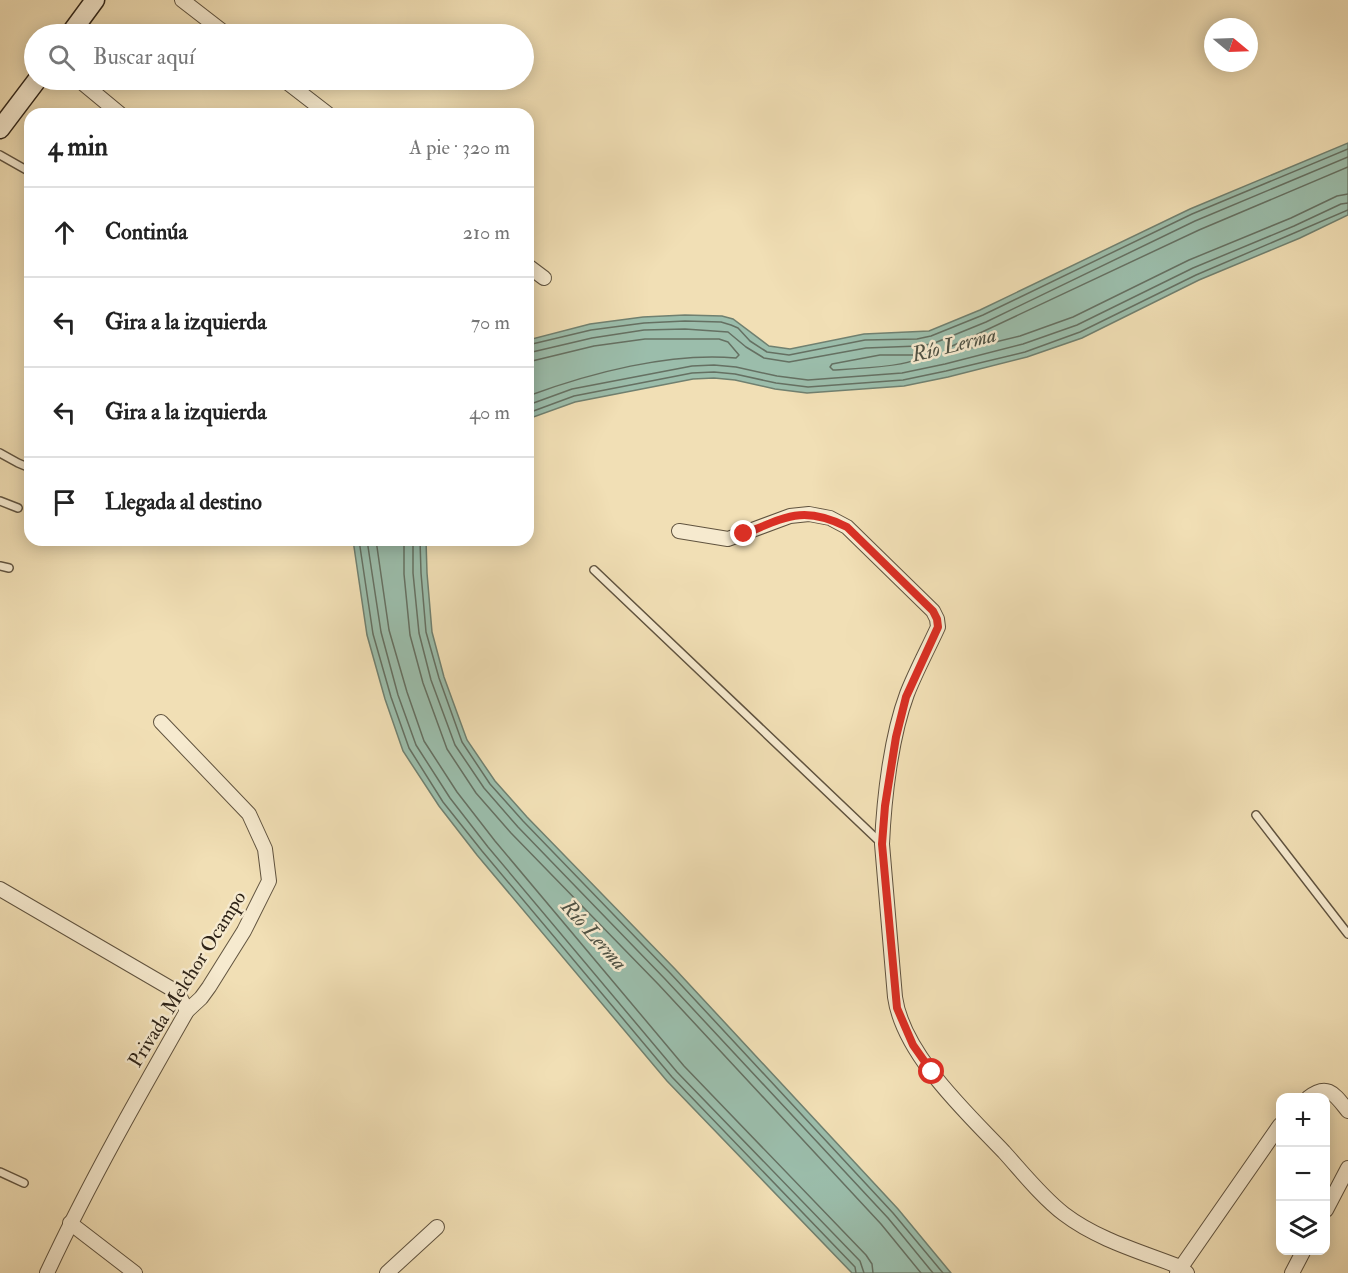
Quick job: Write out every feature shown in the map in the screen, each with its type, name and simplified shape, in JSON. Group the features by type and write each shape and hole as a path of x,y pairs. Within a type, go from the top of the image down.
{"main road":[{"path":"77,24 92,1"},
{"path":"0,129 29,90"}],"street":[{"path":"182,0 213,24"},
{"path":"91,90 113,108"},
{"path":"297,90 320,108"},
{"path":"534,270 544,278"},
{"path":"679,531 728,539 790,516 809,514 830,518 847,527 933,611 938,627 906,697 896,737 886,798 882,844 897,1008 913,1045 926,1063 953,1098 1032,1183 1064,1214 1099,1236 1182,1271 1276,1132"},
{"name":"Privada Melchor Ocampo","path":"47,1273 70,1223 130,1110 187,1011 201,999 244,931 269,881 265,849 249,814 161,723"},
{"path":"0,890 159,980 176,993 187,1011"},
{"path":"1314,1093 1323,1090 1333,1092 1348,1111"},
{"path":"1330,1202 1348,1168"},
{"path":"70,1223 135,1273"},
{"path":"387,1273 437,1227"},
{"path":"1292,1273 1302,1255"}],"lane":[{"path":"0,155 24,169"},
{"path":"0,453 24,466"},
{"path":"0,501 18,508"},
{"path":"0,566 9,568"},
{"path":"594,570 882,844"},
{"path":"1256,815 1348,934"},
{"path":"0,1172 24,1183"}],"water":[{"name":"Río Lerma","path":"1348,143 1348,215 1300,238 1199,280 1082,338 1027,357 904,386 807,393 735,380 693,379 575,402 534,417 534,338 590,324 643,317 685,315 722,316 733,319 769,346 790,349 864,334 929,331 980,310 1190,209"},
{"name":"Río Lerma","path":"354,546 426,546 432,632 444,677 467,740 495,781 675,969 898,1209 951,1273 852,1273 667,1081 477,855 439,806 403,751 367,635"}],"route":[{"path":"744,534 790,516 809,514 830,518 847,527 933,611 937,619 938,627 906,697 896,737 888,782 882,844 897,1008 900,1020 913,1045 932,1072"}]}
